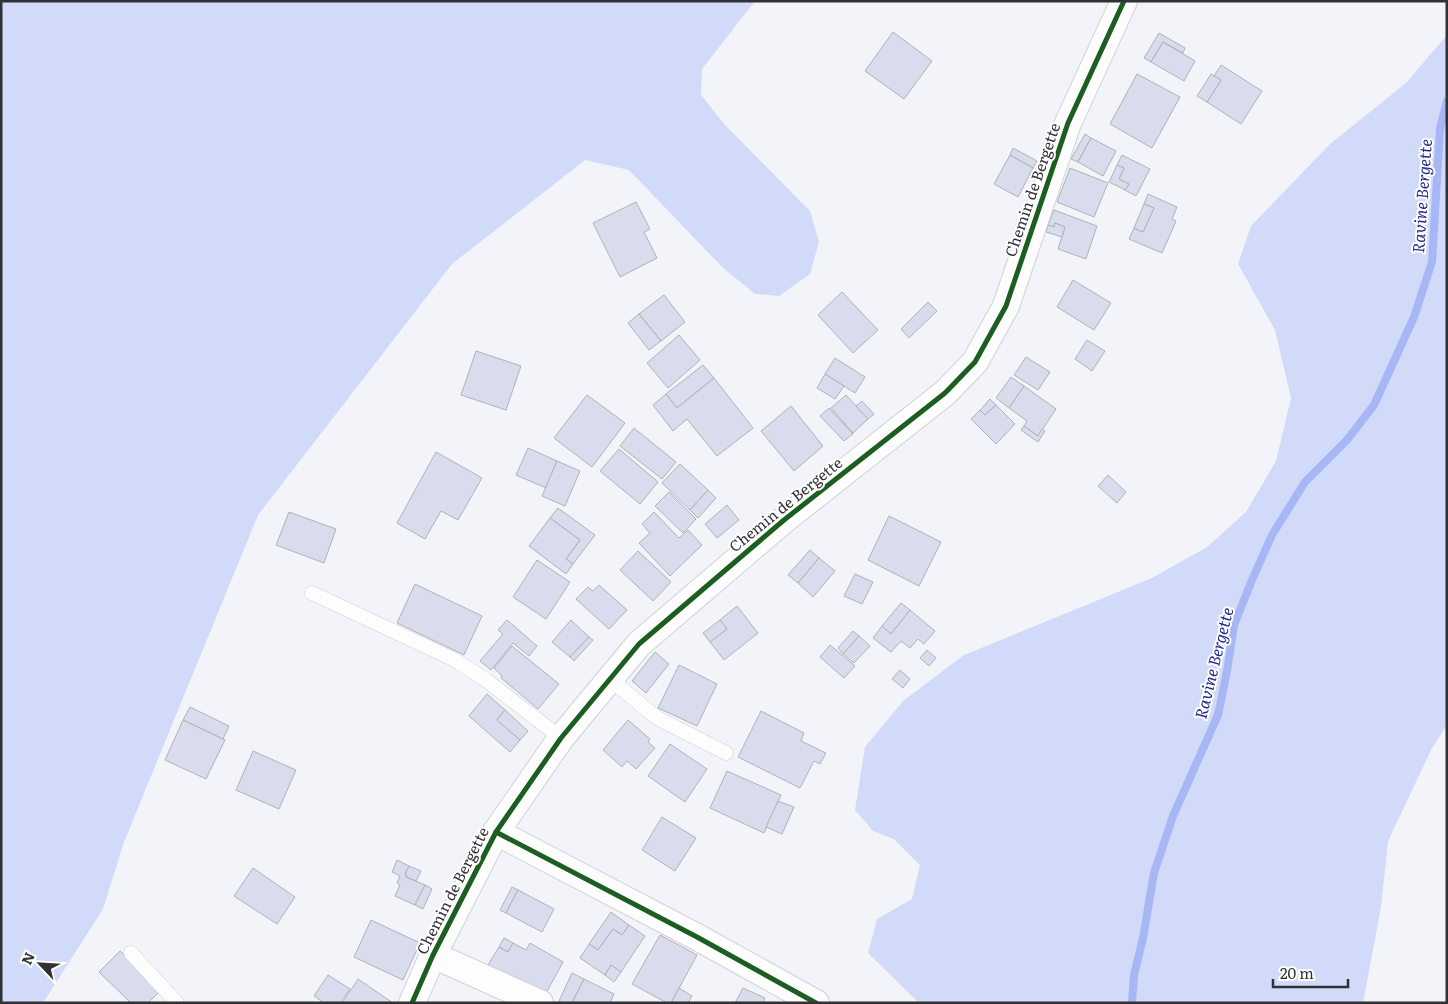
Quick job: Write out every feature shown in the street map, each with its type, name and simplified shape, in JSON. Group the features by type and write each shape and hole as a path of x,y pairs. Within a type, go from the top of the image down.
{"street":[{"name":"Chemin de Bergette","path":"412,1003 433,955 496,832 561,738 639,644 784,520 945,393 975,362 1006,306 1068,124 1124,1"},
{"path":"496,832 816,1003"},
{"path":"433,955 540,1003"}],"lane":[{"path":"312,593 455,660 486,680 561,738"},
{"path":"610,679 657,718 726,753"},
{"path":"131,953 177,1003"}],"shaded area":[{"path":"1,1 755,1 702,69 701,95 725,125 810,211 819,242 810,274 779,296 755,294 723,268 629,170 585,160 452,264 258,515 124,842 103,909 43,1003 1,1003"},
{"path":"1447,35 1447,725 1432,748 1388,841 1381,907 1363,1003 919,1003 868,953 877,919 912,899 920,865 894,839 873,831 855,810 865,747 903,701 964,655 1152,578 1207,547 1246,512 1276,461 1291,398 1275,330 1238,264 1251,226 1330,144 1406,83"}],"building":[{"path":"893,32 932,61 904,99 865,71"},
{"path":"1159,33 1185,48 1183,53 1163,42 1151,62 1144,58"},
{"path":"1163,42 1195,61 1184,81 1151,62"},
{"path":"1221,65 1262,91 1241,124 1207,102 1221,80 1214,76"},
{"path":"1137,74 1180,97 1152,148 1110,124"},
{"path":"1211,74 1221,80 1207,102 1197,96"},
{"path":"1085,134 1091,138 1078,162 1071,159"},
{"path":"1091,138 1116,151 1103,176 1078,162"},
{"path":"1013,148 1037,161 1033,168 1010,155"},
{"path":"1010,155 1033,168 1018,197 994,184"},
{"path":"1122,155 1150,169 1136,196 1125,190 1129,184 1119,179 1124,168 1117,165"},
{"path":"1117,165 1124,168 1119,179 1129,184 1125,190 1109,182"},
{"path":"1070,168 1108,183 1094,217 1057,202"},
{"path":"1148,194 1177,207 1172,219 1176,221 1162,253 1129,239 1134,228 1143,232 1154,208 1144,204"},
{"path":"636,202 650,229 644,232 657,258 620,277 593,223"},
{"path":"1144,204 1154,208 1143,232 1134,228"},
{"path":"1054,210 1097,226 1086,259 1058,249 1065,227 1055,223 1054,227 1048,225"},
{"path":"1055,223 1065,227 1062,237 1046,232 1048,225 1054,227"},
{"path":"1073,280 1111,303 1094,330 1057,307"},
{"path":"842,292 878,330 853,353 818,315"},
{"path":"664,295 685,322 661,341 639,314"},
{"path":"928,302 937,311 909,338 901,329"},
{"path":"639,314 661,341 649,350 628,323"},
{"path":"679,335 700,360 668,388 647,363"},
{"path":"1087,340 1105,351 1092,371 1075,359"},
{"path":"476,351 521,366 506,410 461,395"},
{"path":"1026,357 1050,372 1038,390 1014,375"},
{"path":"835,358 865,377 855,393 825,374"},
{"path":"703,365 714,378 677,408 666,394"},
{"path":"825,374 844,386 835,399 817,388"},
{"path":"1011,377 1024,386 1009,408 996,398"},
{"path":"714,378 753,428 717,456 687,419 673,431 653,405 666,394 677,408"},
{"path":"1024,386 1056,409 1038,436 1024,426 1027,421 1009,408"},
{"path":"587,395 625,423 592,467 554,438"},
{"path":"846,395 868,419 853,433 831,408"},
{"path":"990,399 996,405 985,415 980,410"},
{"path":"862,401 874,414 868,419 856,406"},
{"path":"996,405 1015,424 996,444 971,419 980,410 985,415"},
{"path":"791,406 823,446 794,471 761,431"},
{"path":"829,408 853,434 844,441 820,416"},
{"path":"1024,426 1038,436 1042,429 1045,431 1038,442 1021,430"},
{"path":"634,428 676,462 662,479 620,446"},
{"path":"528,448 557,461 546,488 516,475"},
{"path":"619,449 658,482 640,504 600,471"},
{"path":"436,452 482,478 458,520 441,511 425,539 397,523"},
{"path":"557,461 580,471 565,506 542,496"},
{"path":"680,464 708,490 690,510 662,483"},
{"path":"1108,475 1126,492 1117,503 1098,486"},
{"path":"708,490 716,498 698,518 690,510"},
{"path":"669,492 696,519 683,533 655,506"},
{"path":"727,505 739,520 717,538 705,524"},
{"path":"558,508 595,535 573,564 566,559 580,540 550,518"},
{"path":"289,512 336,529 324,563 276,545"},
{"path":"654,512 679,538 688,530 702,545 670,576 639,543 650,533 642,524"},
{"path":"889,516 941,542 919,586 868,560"},
{"path":"550,518 580,540 566,559 573,564 566,574 529,546"},
{"path":"810,550 819,558 798,583 788,575"},
{"path":"638,551 671,582 653,601 620,570"},
{"path":"819,558 835,571 813,597 798,583"},
{"path":"537,560 570,582 546,619 513,597"},
{"path":"855,574 873,582 862,604 844,596"},
{"path":"415,584 482,616 464,655 397,623"},
{"path":"599,585 627,610 609,629 576,599 588,587 593,591"},
{"path":"901,603 910,610 891,634 882,626"},
{"path":"737,606 758,633 724,660 710,642 727,629 720,620"},
{"path":"910,610 935,631 924,644 918,639 910,648 901,641 891,652 873,638 882,626 891,634"},
{"path":"507,620 537,646 529,656 513,643 491,670 480,661 503,634 498,630"},
{"path":"571,620 589,637 570,657 552,642"},
{"path":"720,620 727,629 710,642 703,633"},
{"path":"853,631 859,636 843,654 838,648"},
{"path":"859,636 870,646 854,663 843,654"},
{"path":"589,637 593,640 574,661 570,657"},
{"path":"830,645 855,666 844,678 820,657"},
{"path":"512,646 559,684 538,709 501,678 502,676 494,668"},
{"path":"927,650 936,658 929,666 920,658"},
{"path":"655,652 669,664 646,693 632,681"},
{"path":"679,665 717,684 697,726 658,708"},
{"path":"900,670 910,679 903,688 892,679"},
{"path":"487,694 505,710 497,720 520,740 510,752 469,716"},
{"path":"190,707 229,726 223,739 183,720"},
{"path":"505,710 528,731 520,740 497,720"},
{"path":"761,711 804,733 801,741 826,753 820,764 814,761 800,788 738,757"},
{"path":"183,720 225,740 206,779 165,760"},
{"path":"628,720 650,739 648,742 655,748 636,769 627,761 622,767 603,750"},
{"path":"670,744 707,769 685,802 648,776"},
{"path":"253,751 296,770 279,809 236,790"},
{"path":"727,771 781,795 764,833 710,808"},
{"path":"778,801 794,807 782,834 766,827"},
{"path":"662,817 696,838 675,871 642,850"},
{"path":"397,860 409,866 405,874 407,875 406,877 425,885 415,905 395,896 400,885 397,883 400,876 392,872"},
{"path":"409,866 421,871 416,881 406,877 407,875 405,874"},
{"path":"253,868 295,897 277,924 234,896"},
{"path":"425,885 432,889 423,909 415,905"},
{"path":"512,887 518,890 506,913 500,910"},
{"path":"518,890 554,909 542,932 506,913"},
{"path":"611,912 629,925 622,935 613,929 598,950 589,944"},
{"path":"371,920 420,943 403,980 354,957"},
{"path":"629,925 645,936 621,972 611,965 605,975 580,958 589,944 598,950 613,929 622,935"},
{"path":"660,935 697,955 671,1003 667,1003 632,984"},
{"path":"504,938 513,943 508,952 499,947"},
{"path":"513,943 526,950 530,943 563,962 544,997 488,965 499,947 508,952"},
{"path":"120,951 161,990 148,1003 131,1003 99,972"},
{"path":"611,965 621,972 614,982 605,975"},
{"path":"572,973 584,979 572,1003 563,1003 559,1001"},
{"path":"328,975 350,989 340,1003 324,1003 314,996"},
{"path":"358,979 393,1003 342,1003"},
{"path":"584,979 614,994 610,1003 572,1003"},
{"path":"679,988 692,996 688,1003 671,1003"},
{"path":"743,988 765,998 763,1003 735,1003"}],"waterway":[{"name":"Ravine Bergette","path":"1132,1003 1134,975 1143,938 1154,873 1173,816 1218,715 1234,625 1252,580 1272,535 1305,482 1347,440 1374,405 1414,317 1432,262 1440,129 1447,101"}],"cycle path":[{"path":"412,1003 433,955 496,832 561,738 639,644 784,520 945,393 975,362 1006,306 1068,123 1124,1"},
{"path":"496,832 697,937 816,1003"}]}
